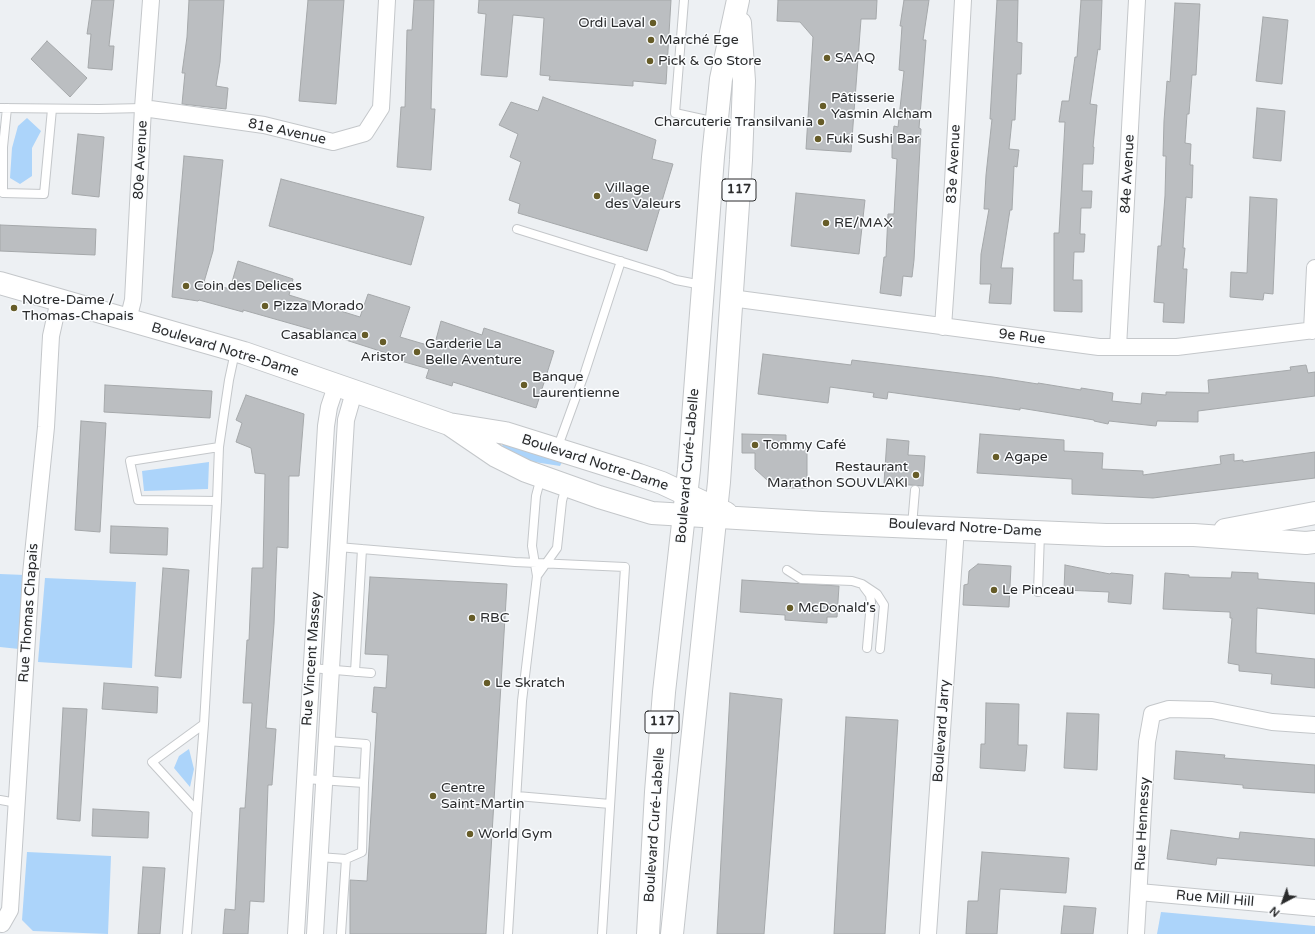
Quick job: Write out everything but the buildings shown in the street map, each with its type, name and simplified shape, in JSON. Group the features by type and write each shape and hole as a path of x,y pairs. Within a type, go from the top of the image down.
{"main road":[{"name":"Boulevard Curé-Labelle","path":"648,934 656,785 665,684 686,505 702,285 721,79 738,0"},
{"name":"Boulevard Curé-Labelle","path":"672,934 694,705 723,514 730,298 738,212 744,81 738,0"},
{"name":"Boulevard Notre-Dame","path":"0,283 235,351 448,424 505,433 662,483 686,505"},
{"name":"Boulevard Notre-Dame","path":"448,424 496,456 541,477 652,513 686,505 723,514 912,526 1121,536 1194,536 1306,543 1315,542"},
{"name":"Boulevard Notre-Dame","path":"1194,536 1315,513"}],"street":[{"name":"80e Avenue","path":"128,320 133,300 143,108 152,0"},
{"name":"81e Avenue","path":"143,108 264,125 333,142 366,133 381,108 387,0"},
{"name":"83e Avenue","path":"942,327 953,182 963,0"},
{"name":"84e Avenue","path":"1118,348 1137,0"},
{"path":"1313,330 1315,268"},
{"name":"9e Rue","path":"730,298 942,327 1118,348 1156,348 1195,345 1313,330"},
{"name":"Rue Thomas Chapais","path":"1,923 10,910 31,574 46,427 51,336 59,300"},
{"name":"Rue Vincent Massey","path":"315,934 346,420 345,389"},
{"name":"Rue Vincent Massey","path":"296,934 326,426 329,407 345,389"},
{"name":"Boulevard Jarry","path":"928,934 956,528"},
{"name":"Rue Hennessy","path":"1136,934 1147,742 1152,714 1169,710 1212,710 1272,722 1315,724"},
{"name":"Rue Mill Hill","path":"1139,892 1315,908"}],"lane":[{"path":"684,0 675,113 717,122"},
{"path":"52,109 44,194 2,193 4,108 143,108"},
{"path":"517,229 621,261 676,280 702,285"},
{"path":"556,450 585,372 621,261"},
{"path":"187,934 204,724 219,447 228,380 235,351"},
{"path":"217,501 138,500 130,460 219,447"},
{"path":"508,934 522,701 537,576 532,546 535,506 541,477"},
{"path":"537,576 557,548 562,501 566,486"},
{"path":"912,526 915,490"},
{"path":"1038,592 1040,532"},
{"path":"338,547 535,563 626,567 602,934"},
{"path":"356,672 362,549"},
{"path":"787,570 801,579 852,581 862,584 877,594 884,604 880,649"},
{"path":"862,584 870,595 871,602 867,648"},
{"path":"311,668 371,673"},
{"path":"197,811 152,762 204,724"},
{"path":"319,857 346,859 362,852 366,744 327,741"},
{"path":"305,779 364,784"},
{"path":"517,796 610,804"},
{"path":"0,800 17,803"},
{"path":"341,934 346,859"}],"shaded area":[{"path":"27,118 41,131 32,148 32,176 20,184 10,178 12,148 18,126"},
{"path":"503,443 562,462 560,466 528,461 502,447"},
{"path":"209,462 208,489 144,491 142,471"},
{"path":"0,574 25,575 19,649 0,647"},
{"path":"45,578 136,582 132,668 38,662"},
{"path":"189,749 194,769 190,787 174,768 179,756"},
{"path":"27,852 111,856 108,934 33,931 22,920"},
{"path":"1161,912 1315,926 1315,934 1157,934"}],"place":[{"name":"Ordi Laval","path":"653,23"},
{"name":"Marché Ege","path":"651,40"},
{"name":"SAAQ","path":"827,58"},
{"name":"Pick & Go Store","path":"650,61"},
{"name":"Pâtisserie Yasmin Alcham","path":"823,106"},
{"name":"Charcuterie Transilvania","path":"821,122"},
{"name":"Fuki Sushi Bar","path":"818,139"},
{"name":"Village des Valeurs","path":"597,196"},
{"name":"RE/MAX","path":"826,223"},
{"name":"Coin des Delices","path":"186,286"},
{"name":"Pizza Morado","path":"265,306"},
{"name":"Notre-Dame / Thomas-Chapais","path":"14,308"},
{"name":"Casablanca","path":"365,335"},
{"name":"Aristor","path":"383,342"},
{"name":"Garderie La Belle Aventure","path":"417,352"},
{"name":"Banque Laurentienne","path":"524,385"},
{"name":"Tommy Café","path":"755,445"},
{"name":"Agape","path":"996,457"},
{"name":"Restaurant Marathon SOUVLAKI","path":"916,475"},
{"name":"Le Pinceau","path":"994,590"},
{"name":"McDonald's","path":"790,608"},
{"name":"RBC","path":"472,618"},
{"name":"Le Skratch","path":"487,683"},
{"name":"Centre Saint-Martin","path":"433,796"},
{"name":"World Gym","path":"470,834"}]}
